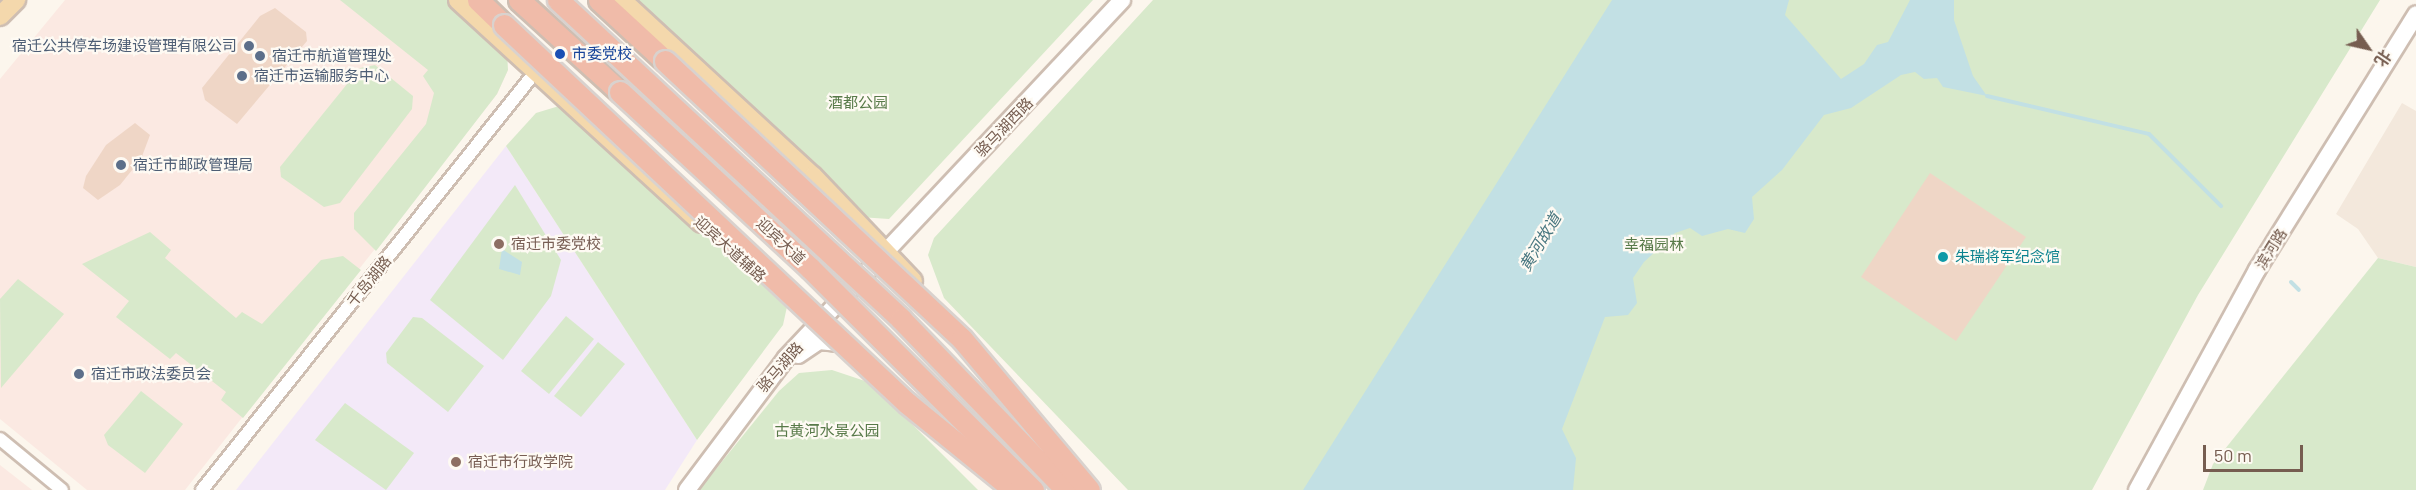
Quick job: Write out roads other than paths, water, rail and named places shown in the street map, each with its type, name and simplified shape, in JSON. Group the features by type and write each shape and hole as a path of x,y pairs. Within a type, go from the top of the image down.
{"highway":[{"path":"478,0 907,403 1014,490"},
{"name":"迎宾大道","path":"519,0 810,268 1033,490"},
{"name":"迎宾大道","path":"558,0 901,320 1066,490"},
{"path":"599,0 962,339 1089,490"}],"main road":[{"path":"0,9 7,0"},
{"path":"0,16 16,0"},
{"name":"迎宾大道辅路","path":"458,0 766,281 858,348 1007,490"},
{"path":"621,0 813,176 885,252 1100,490"}],"street":[{"name":"骆马湖西路","path":"885,252 1122,0"},
{"name":"滨河路","path":"2137,490 2257,270 2416,15"},
{"name":"千岛湖路","path":"202,490 536,72"},
{"name":"骆马湖路","path":"687,490 758,391 885,252"},
{"path":"687,490 757,398 800,353 819,341 858,348"},
{"path":"0,439 62,490"}],"water":[{"name":"黄河故道","path":"1612,0 1789,0 1785,15 1841,79 1864,64 1877,45 1888,42 1910,0 1954,0 1954,20 1973,76 1987,96 1943,87 1937,78 1924,79 1915,72 1901,75 1851,108 1824,115 1782,170 1752,197 1754,219 1745,233 1728,229 1702,236 1690,228 1675,233 1644,262 1633,278 1637,303 1628,315 1605,317 1562,429 1576,458 1573,490 1303,490"},
{"path":"502,249 522,262 520,275 499,269"}],"waterway":[{"path":"1987,96 2149,134 2221,206"},
{"path":"2291,282 2299,290"}],"place":[{"name":"宿迁公共停车场建设管理有限公司","path":"249,46"},
{"name":"市委党校","path":"560,54"},
{"name":"宿迁市航道管理处","path":"260,56"},
{"name":"宿迁市运输服务中心","path":"242,76"},
{"name":"宿迁市邮政管理局","path":"121,165"},
{"name":"宿迁市委党校","path":"499,244"},
{"name":"朱瑞将军纪念馆","path":"1943,257"},
{"name":"宿迁市政法委员会","path":"79,374"},
{"name":"宿迁市行政学院","path":"456,462"}],"park label":[{"name":"酒都公园","path":"858,103"},
{"name":"幸福园林","path":"1654,245"},
{"name":"古黄河水景公园","path":"827,431"}]}
